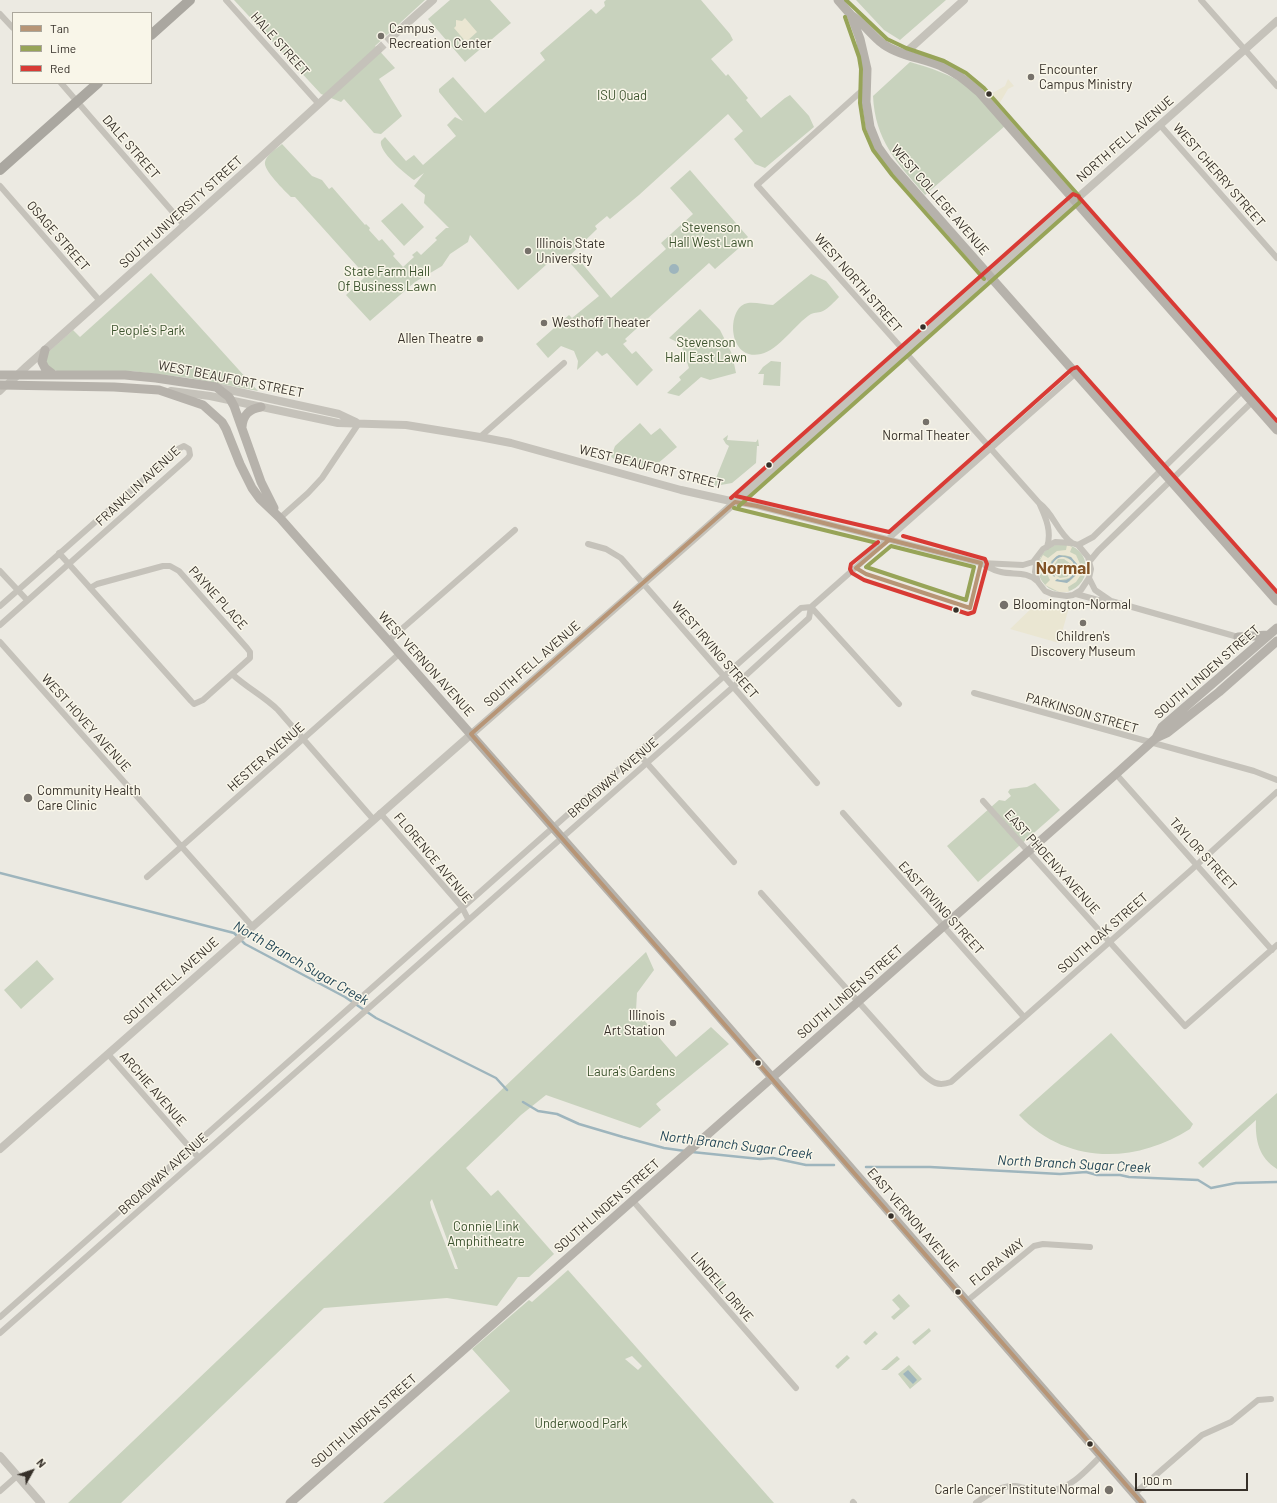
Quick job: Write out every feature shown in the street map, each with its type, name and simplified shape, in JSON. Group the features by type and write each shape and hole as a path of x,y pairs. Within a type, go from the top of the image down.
{"main road":[{"path":"152,34 190,0"},
{"name":"WEST COLLEGE AVENUE","path":"838,0 851,15 865,56 866,102 870,127 881,152 896,171 1277,601"},
{"path":"851,15 862,22 883,44 904,54 941,66 963,78 979,92 1277,430"},
{"path":"0,170 97,84"},
{"path":"45,350 42,362 44,368 54,375"},
{"name":"WEST BEAUFORT STREET","path":"0,375 125,375 216,387"},
{"name":"WEST BEAUFORT STREET","path":"4,385 114,387 158,390"},
{"name":"WEST VERNON AVENUE","path":"216,387 232,401 261,482 280,518"},
{"name":"WEST VERNON AVENUE","path":"158,390 203,405 216,416 226,429 240,464 252,488 260,499 280,518 665,953"},
{"path":"242,427 242,421 247,413 261,407"},
{"name":"SOUTH LINDEN STREET","path":"1154,740 1162,727 1277,628"},
{"path":"1238,637 1268,635"},
{"path":"1238,637 1242,640 1245,650 1241,659"},
{"name":"SOUTH LINDEN STREET","path":"290,1503 702,1141 1154,740 1166,733 1219,692 1277,641"},
{"name":"EAST VERNON AVENUE","path":"665,953 1142,1503"}],"street":[{"name":"HALE STREET","path":"226,0 318,103"},
{"path":"395,34 433,0"},
{"path":"904,54 964,0"},
{"path":"1201,0 1277,86"},
{"path":"0,14 12,27"},
{"name":"NORTH FELL AVENUE","path":"988,275 1277,21"},
{"name":"SOUTH UNIVERSITY STREET","path":"0,392 4,385 18,375 378,50"},
{"name":"DALE STREET","path":"62,84 184,225"},
{"name":"WEST NORTH STREET","path":"866,87 757,185 903,351 1039,503 1051,514 1064,536 1075,544"},
{"name":"WEST CHERRY STREET","path":"1160,125 1277,258"},
{"name":"OSAGE STREET","path":"0,186 100,301"},
{"name":"SOUTH FELL AVENUE","path":"0,1149 373,819 735,502 988,275"},
{"path":"480,437 564,363"},
{"name":"BROADWAY AVENUE","path":"0,1317 801,608 811,607 889,540 1076,373"},
{"name":"WEST BEAUFORT STREET","path":"216,387 339,414 359,423"},
{"name":"WEST BEAUFORT STREET","path":"158,390 232,401 338,423 406,425 480,437 525,447 681,490 757,506 981,563 1023,565 1033,562 1037,557"},
{"path":"1111,600 1098,600 1076,594 1067,596 1052,594 1045,591 1038,582 1035,572 1037,557 1047,547 1055,542 1075,544 1093,537 1166,475 1247,397"},
{"path":"1090,562 1098,551 1166,475 1247,397"},
{"path":"280,518 308,493 322,478 359,423"},
{"name":"FRANKLIN AVENUE","path":"0,606 178,449 184,446 189,449 190,455 188,458 0,624"},
{"name":"WEST NORTH STREET","path":"1039,503 1046,517 1049,532 1047,547"},
{"path":"388,641 515,530"},
{"name":"WEST IRVING STREET","path":"588,544 614,553 817,783"},
{"path":"1075,544 1084,550 1090,562 1091,572 1085,585 1076,594"},
{"name":"PAYNE PLACE","path":"59,553 68,564 194,704 203,700 250,658 250,652 179,571 173,567 163,566 97,584 90,588"},
{"name":"WEST BEAUFORT STREET","path":"981,563 990,569 1029,575 1038,582"},
{"path":"0,571 27,600"},
{"path":"1089,578 1095,590 1111,600 1238,637"},
{"path":"811,607 899,704"},
{"name":"BROADWAY AVENUE","path":"0,1333 733,687 809,618 811,607"},
{"name":"WEST HOVEY AVENUE","path":"0,642 252,926"},
{"name":"HESTER AVENUE","path":"147,877 399,654"},
{"path":"232,674 246,687 269,701 303,738"},
{"name":"PARKINSON STREET","path":"974,693 1154,740 1254,771 1277,780"},
{"name":"FLORENCE AVENUE","path":"303,738 373,819"},
{"path":"638,753 734,862"},
{"name":"TAYLOR STREET","path":"1116,774 1197,865 1275,948"},
{"name":"SOUTH OAK STREET","path":"858,1002 931,1081 940,1085 951,1082 1197,865 1277,792"},
{"name":"EAST PHOENIX AVENUE","path":"983,801 1185,1026 1275,948"},
{"name":"FLORENCE AVENUE","path":"380,813 462,907 468,919"},
{"name":"EAST IRVING STREET","path":"843,813 943,928 1024,1017"},
{"path":"761,893 858,1002"},
{"path":"376,983 385,993"},
{"path":"333,1021 342,1032"},
{"name":"ARCHIE AVENUE","path":"108,1054 198,1157"},
{"name":"LINDELL DRIVE","path":"633,1201 796,1388"},
{"name":"FLORA WAY","path":"967,1301 1034,1246 1043,1244 1090,1247"},
{"path":"1134,1494 1202,1435 1231,1422 1258,1400 1271,1398"},
{"path":"0,1456 41,1503"},
{"path":"976,1503 990,1492 1013,1486 1030,1490 1056,1490 1072,1482 1101,1456"},
{"path":"0,1491 17,1476"}],"green space":[{"path":"234,0 425,0 375,46 395,68 379,79 402,116 381,134 374,133 344,99 341,102 321,94"},
{"path":"450,0 490,0 511,23 465,62 428,19"},
{"name":"ISU Quad","path":"606,0 701,0 730,34 733,40 711,59 726,76 728,74 748,98 746,100 761,118 790,95 809,116 814,127 765,168 755,164 734,139 743,131 728,114 639,195 610,219 607,216 595,226 597,229 562,263 556,256 518,290 470,235 468,242 450,254 442,266 415,282 370,321 346,295 366,276 295,197 291,197 275,180 265,166 267,157 282,144 312,176 322,180 329,189 332,187 365,225 366,224 370,228 369,230 379,241 382,239 395,254 393,256 403,267 414,257 412,255 417,251 421,255 437,240 435,238 446,228 449,228 424,203 425,195 414,186 424,173 414,180 399,168 388,156 381,145 381,141 385,137 406,161 414,155 423,165 456,136 447,125 455,117 463,121 439,92 439,89 453,77 485,113 545,60 540,53 591,9 596,14 605,6 604,2"},
{"path":"856,0 946,0 900,40 884,30"},
{"path":"910,62 940,72 961,82 978,95 1005,126 925,195 905,172 889,150 878,126 873,96"},
{"name":"Stevenson Hall West Lawn","path":"690,170 748,237 739,245 739,248 715,269 709,263 625,339 627,341 623,344 632,354 636,351 653,370 637,386 607,353 602,356 597,351 577,370 578,361 574,351 561,346 548,358 536,344 569,315 572,318 599,296 571,264 576,259 580,261 611,298 666,249 661,243 693,214 670,188"},
{"path":"402,203 424,227 404,246 381,221"},
{"name":"People's Park","path":"151,273 258,391 189,378 131,371 57,371 49,368 45,358 46,354 73,330 80,337"},
{"path":"811,274 826,281 839,297 825,310 811,314 805,318 781,342 768,352 761,354 750,354 742,350 736,342 733,323 736,313 741,306 748,303 773,305"},
{"name":"Stevenson Hall East Lawn","path":"700,309 720,330 732,354 736,373 710,380 701,377 679,396 667,393 681,380 679,377 689,368 681,344 669,338"},
{"path":"771,361 781,362 780,386 763,385 764,374 758,374 763,367"},
{"path":"640,423 651,435 660,428 677,447 649,471 620,463 611,457 615,446"},
{"path":"728,435 727,440 756,442 758,439 759,446 757,446 756,463 732,483 715,486 714,483 729,446 723,439"},
{"path":"1062,544 1071,546 1079,551 1084,559 1086,568 1084,577 1079,585 1071,590 1062,592 1053,590 1045,585 1040,577 1038,568 1040,559 1045,551 1053,546"},
{"path":"1035,783 1060,810 978,882 947,846 999,800 1005,801 1011,796 1008,792 1010,789 1027,787"},
{"path":"646,952 654,970 637,993 636,1011 676,1057 711,1027 729,1044 656,1104 661,1110 640,1128 546,1095 521,1115 466,1168 491,1196 498,1190 554,1254 529,1277 518,1277 497,1306 447,1298 324,1308 121,1503 68,1503","holes":["432,1199 458,1269 455,1269 431,1207 430,1202"]},
{"path":"37,960 54,979 21,1009 4,990"},
{"path":"1111,1033 1193,1124 1190,1129 1147,1149 1124,1153 1102,1154 1079,1151 1058,1143 1038,1131 1019,1115"},
{"path":"1277,1093 1277,1169 1266,1160 1259,1148 1256,1135 1256,1120 1203,1168 1198,1163"},
{"name":"Underwood Park","path":"568,1270 774,1503 383,1503 510,1391 472,1349 529,1300 532,1302","holes":["632,1356 642,1366 638,1370 625,1359"]},
{"path":"721,1280 726,1285 721,1290 716,1285"},
{"path":"899,1294 910,1306 894,1320 891,1317 900,1309 892,1300"},
{"path":"929,1328 931,1331 915,1345 912,1342"},
{"path":"875,1331 878,1334 866,1345 863,1342"},
{"path":"847,1355 850,1358 838,1369 835,1366"},
{"path":"897,1356 900,1359 887,1370 881,1370"},
{"path":"909,1365 922,1379 910,1389 898,1374"}],"shaded area":[{"path":"465,18 477,32 466,42 454,28 456,26 456,20 462,21"},
{"path":"1008,79 1014,86 1008,89 998,106 989,95 1005,86"},
{"path":"1067,545 1072,547 1070,552 1076,555 1082,568 1086,568 1086,573 1082,573 1076,582 1068,587 1069,592 1059,592 1045,585 1050,580 1046,572 1046,562 1040,560 1043,555 1048,558 1057,551 1066,550","holes":["1065,555 1071,557 1075,565 1071,560 1061,556 1053,561 1051,569 1054,577 1052,575 1050,566 1051,561 1057,556","1058,559 1064,559 1071,564 1071,573 1067,577 1060,578 1054,574 1053,567","1075,565 1077,574 1069,582 1055,581 1069,578 1074,573"]},
{"path":"1041,599 1052,605 1071,606 1068,611 1059,643 1010,629"}],"water":[{"path":"674,264 679,269 674,274 669,269"},
{"path":"1059,555 1071,557 1077,564 1077,574 1067,583 1055,581 1057,579 1067,580 1074,573 1073,562 1067,557 1060,557 1053,563 1051,567 1055,577 1050,572 1050,565"},
{"path":"908,1370 917,1380 913,1384 903,1374"}],"waterway":[{"name":"North Branch Sugar Creek","path":"0,873 234,933 245,944 345,997 376,1018 496,1078 507,1090"},
{"name":"North Branch Sugar Creek","path":"523,1102 538,1111 557,1114 579,1124 664,1148 685,1151"},
{"name":"North Branch Sugar Creek","path":"692,1152 760,1159 773,1158 806,1165 834,1165"},
{"name":"North Branch Sugar Creek","path":"866,1167 930,1167 1060,1174 1086,1172 1097,1175 1198,1180 1211,1188 1236,1183 1277,1182"}],"tunnel":[{"path":"378,50 395,34"}],"transit line":[{"name":"Lime","path":"739,506 1080,202 1079,196 984,88 966,73 944,61 906,48 887,39 846,0"},
{"name":"Lime","path":"845,17 859,57 861,69 860,103 864,129 873,150 892,175 984,279"},
{"name":"Red","path":"731,498 1073,194 1078,196 1277,421"},
{"name":"Red","path":"736,496 889,532 1072,369 1077,367 1277,592"},
{"name":"Tan","path":"735,502 757,506 981,563 970,608 866,574 856,568 889,540"},
{"name":"Tan","path":"471,734 735,502"},
{"name":"Lime","path":"734,508 877,543"},
{"name":"Red","path":"878,542 851,564 850,569 852,573 864,580 968,614 974,612 987,564 985,559 903,536"},
{"name":"Lime","path":"891,546 974,567 966,600 866,567 891,546"},
{"name":"Tan","path":"471,734 1142,1503"}],"place":[{"name":"Campus Recreation Center","path":"381,36"},
{"name":"Encounter Campus Ministry","path":"1031,77"},
{"name":"Illinois State University","path":"528,251"},
{"name":"Westhoff Theater","path":"544,323"},
{"name":"Allen Theatre","path":"480,339"},
{"name":"Normal Theater","path":"926,422"},
{"name":"Bloomington-Normal","path":"1004,605"},
{"name":"Children's Discovery Museum","path":"1083,623"},
{"name":"Community Health Care Clinic","path":"28,798"},
{"name":"Illinois Art Station","path":"673,1023"},
{"name":"Carle Cancer Institute Normal","path":"1109,1490"}],"district":[{"name":"Normal","path":"1063,568"}],"park label":[{"name":"State Farm Hall Of Business Lawn","path":"387,280"},
{"name":"Laura's Gardens","path":"631,1072"},
{"name":"Connie Link Amphitheatre","path":"486,1234"}]}
